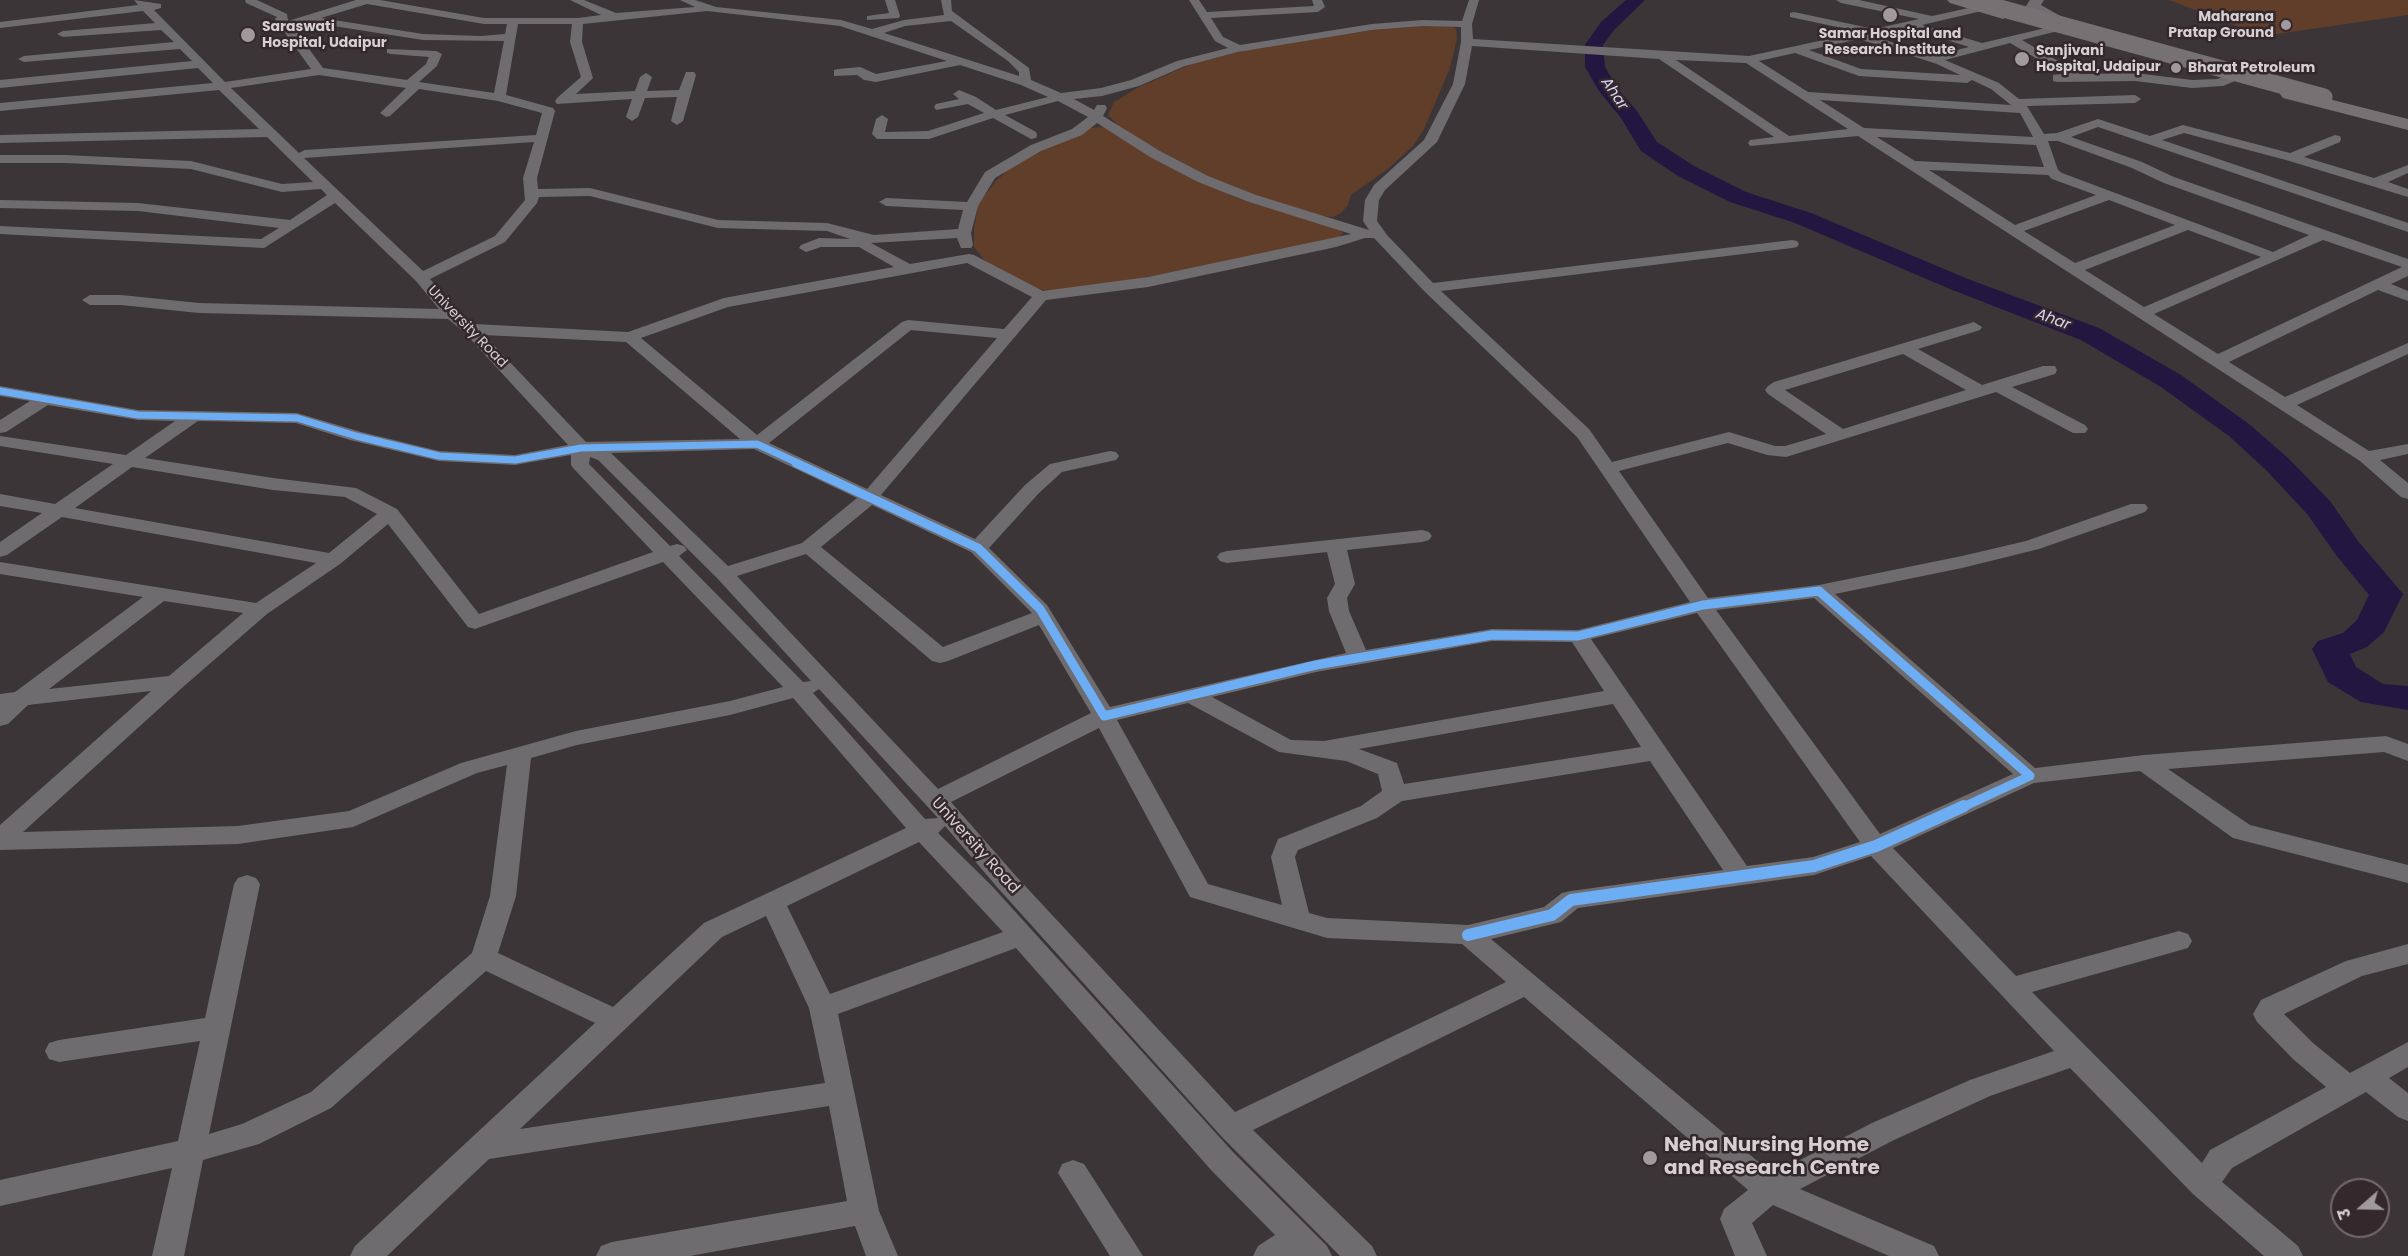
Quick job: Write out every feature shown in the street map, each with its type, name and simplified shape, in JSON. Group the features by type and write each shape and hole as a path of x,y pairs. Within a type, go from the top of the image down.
{"highway":[{"path":"1955,0 2006,4 2368,110"},
{"path":"2006,4 2056,24 2231,78 2408,117"},
{"path":"2056,24 2368,110 2408,124"}],"main road":[{"path":"2006,4 2033,6 2056,24"}],"street":[{"path":"575,0 615,17"},
{"path":"841,23 895,15 890,0"},
{"path":"946,0 947,12 991,46 1012,58 1025,72 1024,82"},
{"path":"1194,0 1219,39 1238,49"},
{"path":"1204,15 1318,9 1320,7 1317,0"},
{"path":"1373,236 1370,221 1372,200 1379,188 1430,142 1459,84 1474,0"},
{"path":"1841,0 1907,12 1932,20"},
{"path":"250,1 283,16 281,19 319,71"},
{"path":"286,25 363,1 484,21 578,21 646,13 714,10 841,23 1024,82 1061,98 1155,154 1203,178 1251,198 1373,236 1583,433 1702,605 1876,846 2075,1055 2204,1185 2287,1256"},
{"path":"646,13 689,1 714,10"},
{"path":"0,26 150,3"},
{"name":"University Road","path":"150,3 164,26 182,45 305,154 334,182 352,209"},
{"name":"University Road","path":"150,3 228,85 269,133 323,185 352,209 421,278 452,314 470,329 581,448 604,456 724,574 942,808 1231,1126 1361,1256"},
{"path":"882,119 878,134 888,137 929,135 994,114 1061,98 1102,92 1135,82 1181,63 1238,49 1372,27 1423,23 1544,47 1749,60 2006,4"},
{"path":"1794,15 1878,32"},
{"path":"873,33 904,23 955,17"},
{"path":"306,19 423,37 481,39 510,37"},
{"path":"421,278 500,239 532,200 530,178 549,111 588,78 576,42 578,21"},
{"path":"499,97 513,22"},
{"path":"1934,59 2013,40 2056,24"},
{"path":"1911,25 1983,47"},
{"path":"63,34 164,26"},
{"path":"1862,36 1934,59 1986,80 2021,107 2041,140 2052,171 2057,176 2274,256"},
{"path":"2013,40 2076,77"},
{"path":"24,59 182,45"},
{"path":"1796,49 1862,73 1986,80"},
{"path":"386,113 431,66 432,58 436,54 391,51"},
{"path":"1661,56 1785,139"},
{"path":"1749,60 2366,457 2408,493"},
{"path":"838,73 860,71 876,78 958,62"},
{"path":"0,84 201,64"},
{"path":"0,107 228,85 319,71 499,97 549,111"},
{"path":"677,121 690,75"},
{"path":"632,117 646,76"},
{"path":"2057,78 2155,78 2192,84 2219,83 2231,78"},
{"path":"969,258 963,233 971,206 990,176 1036,148 1077,132 1095,118 1100,108 1112,96 1135,82"},
{"path":"564,98 684,93"},
{"path":"960,94 1031,135"},
{"path":"1804,95 2021,107 2135,99"},
{"path":"940,107 972,100"},
{"path":"1755,143 1861,132 2041,140 2059,137 2098,123 2408,228"},
{"path":"2148,141 2183,129 2291,157 2408,193"},
{"path":"0,139 269,133"},
{"path":"2059,137 2137,165 2169,180 2408,264"},
{"path":"305,154 542,138"},
{"path":"2291,157 2335,138"},
{"path":"0,159 65,159 191,165 282,188 323,185"},
{"path":"1912,165 2052,171"},
{"path":"2375,183 2406,169"},
{"path":"531,193 591,192 718,224 827,227 874,238 963,233"},
{"path":"0,230 264,244 336,196"},
{"path":"2013,230 2108,196"},
{"path":"886,202 971,206"},
{"path":"0,204 138,207 293,225"},
{"path":"2074,269 2188,225"},
{"path":"853,234 865,245 906,268"},
{"path":"2143,313 2322,235"},
{"path":"470,329 630,337 724,303 969,258 1041,296 1148,282 1354,238 1373,236"},
{"path":"806,248 819,242 865,245"},
{"path":"1429,288 1791,244"},
{"path":"2217,361 2408,270"},
{"path":"2379,285 2408,296"},
{"path":"724,574 809,547 870,497 1006,334 1041,296"},
{"path":"90,300 121,300 199,308 452,314"},
{"path":"0,392 138,415 297,418 357,436 439,456 515,460 581,448 757,444 908,325 1006,334"},
{"path":"1840,435 1774,390 1780,386 1974,327"},
{"path":"630,337 757,444 978,548 1040,609 1104,716 1199,891 1327,928 1468,935 1552,915 1571,900 1814,866 1876,846 2030,776 2144,763 2386,744 2408,753"},
{"path":"1904,348 1980,391"},
{"path":"2284,405 2408,348"},
{"path":"2386,359 2408,368"},
{"path":"1607,469 1729,437 1773,451 1786,452 2049,369"},
{"path":"1997,386 2079,429"},
{"path":"0,428 45,399"},
{"path":"0,551 194,416"},
{"path":"0,441 273,484 349,492 390,513 475,623 693,544"},
{"name":"University Road","path":"581,448 580,465 668,553 799,691 922,831 1020,936 1222,1161 1307,1246"},
{"path":"2366,457 2408,449"},
{"path":"978,548 1032,489 1056,468 1110,456"},
{"path":"0,500 333,560"},
{"path":"366,1256 713,930 922,831 942,808 1104,716 1359,657 1492,635 1578,636 1702,605 1819,591 1962,562 2032,545 2138,508"},
{"path":"0,840 175,682 260,610 333,560 390,513"},
{"path":"1227,557 1422,536"},
{"path":"809,547 940,656 1044,616"},
{"path":"1336,547 1345,584 1337,598 1339,611 1359,657"},
{"path":"0,568 260,610"},
{"path":"1819,591 2030,776"},
{"path":"0,718 22,698 160,594"},
{"path":"1578,636 1740,876"},
{"path":"0,701 175,682"},
{"path":"0,840 238,835 353,819 469,768 576,738 718,710 799,691 824,682"},
{"path":"1191,695 1287,747 1319,748 1351,753 1389,769 1395,794"},
{"path":"1319,748 1618,696"},
{"path":"1298,920 1283,857 1287,846 1300,838 1369,812 1395,794 1656,752"},
{"path":"0,1193 192,1151 249,1135 321,1100 483,958 503,896 520,754"},
{"path":"2144,763 2242,832 2408,874"},
{"path":"168,1256 247,884"},
{"path":"772,901 823,1008 864,1211 882,1256"},
{"path":"1468,935 1770,1190 1923,1256"},
{"path":"823,1008 1020,936"},
{"path":"2011,988 2179,941"},
{"path":"2408,954 2355,968 2282,1002 2271,1008 2267,1014 2303,1051 2408,1109"},
{"path":"483,958 616,1021"},
{"path":"1231,1126 1351,1071 1526,984"},
{"path":"58,1051 217,1027"},
{"path":"2204,1185 2221,1159 2294,1120 2408,1053"},
{"path":"1751,1256 1735,1219 1770,1190 1882,1132 1980,1088 2075,1055"},
{"path":"482,1148 841,1092"},
{"path":"1073,1173 1127,1256"},
{"path":"612,1256 864,1211"},
{"path":"1269,1256 1307,1246"}],"shaded area":[{"name":"Maharana Pratap Ground","path":"2169,0 2408,0 2408,15 2263,36"},
{"path":"1452,26 1456,29 1457,38 1450,68 1424,129 1413,146 1389,168 1351,195 1348,205 1341,213 1333,217 1315,215 1265,200 1207,176 1144,142 1118,125 1108,115 1114,102 1139,87 1194,63 1264,46 1375,30"},
{"path":"1090,128 1108,128 1159,161 1239,199 1338,228 1343,233 1339,237 1298,248 1106,285 1045,291 1023,283 986,262 974,247 974,229 978,204 995,182 1015,163"}],"waterway":[{"name":"Ahar","path":"1636,0 1607,26 1594,45 1595,67 1609,91 1630,115 1649,146 1686,171 1738,197 1803,218 1959,284 2090,334 2171,381 2239,430 2277,464 2319,508 2347,548 2386,594 2372,625 2355,640 2330,649 2341,674 2374,694 2408,698"}],"cycle path":[{"path":"0,391 138,415 297,418 356,436 439,456 515,460 581,448 757,444 978,548 1040,609 1104,716 1316,665 1492,635 1578,636 1703,605 1819,591 2030,776 1876,846 1814,866 1571,900 1552,915 1468,935"}],"place":[{"name":"Samar Hospital and Research Institute","path":"1890,15"},
{"name":"Maharana Pratap Ground","path":"2286,25"},
{"name":"Saraswati Hospital, Udaipur","path":"248,35"},
{"name":"Sanjivani Hospital, Udaipur","path":"2022,59"},
{"name":"Bharat Petroleum","path":"2176,68"},
{"name":"Neha Nursing Home and Research Centre","path":"1650,1158"}]}
